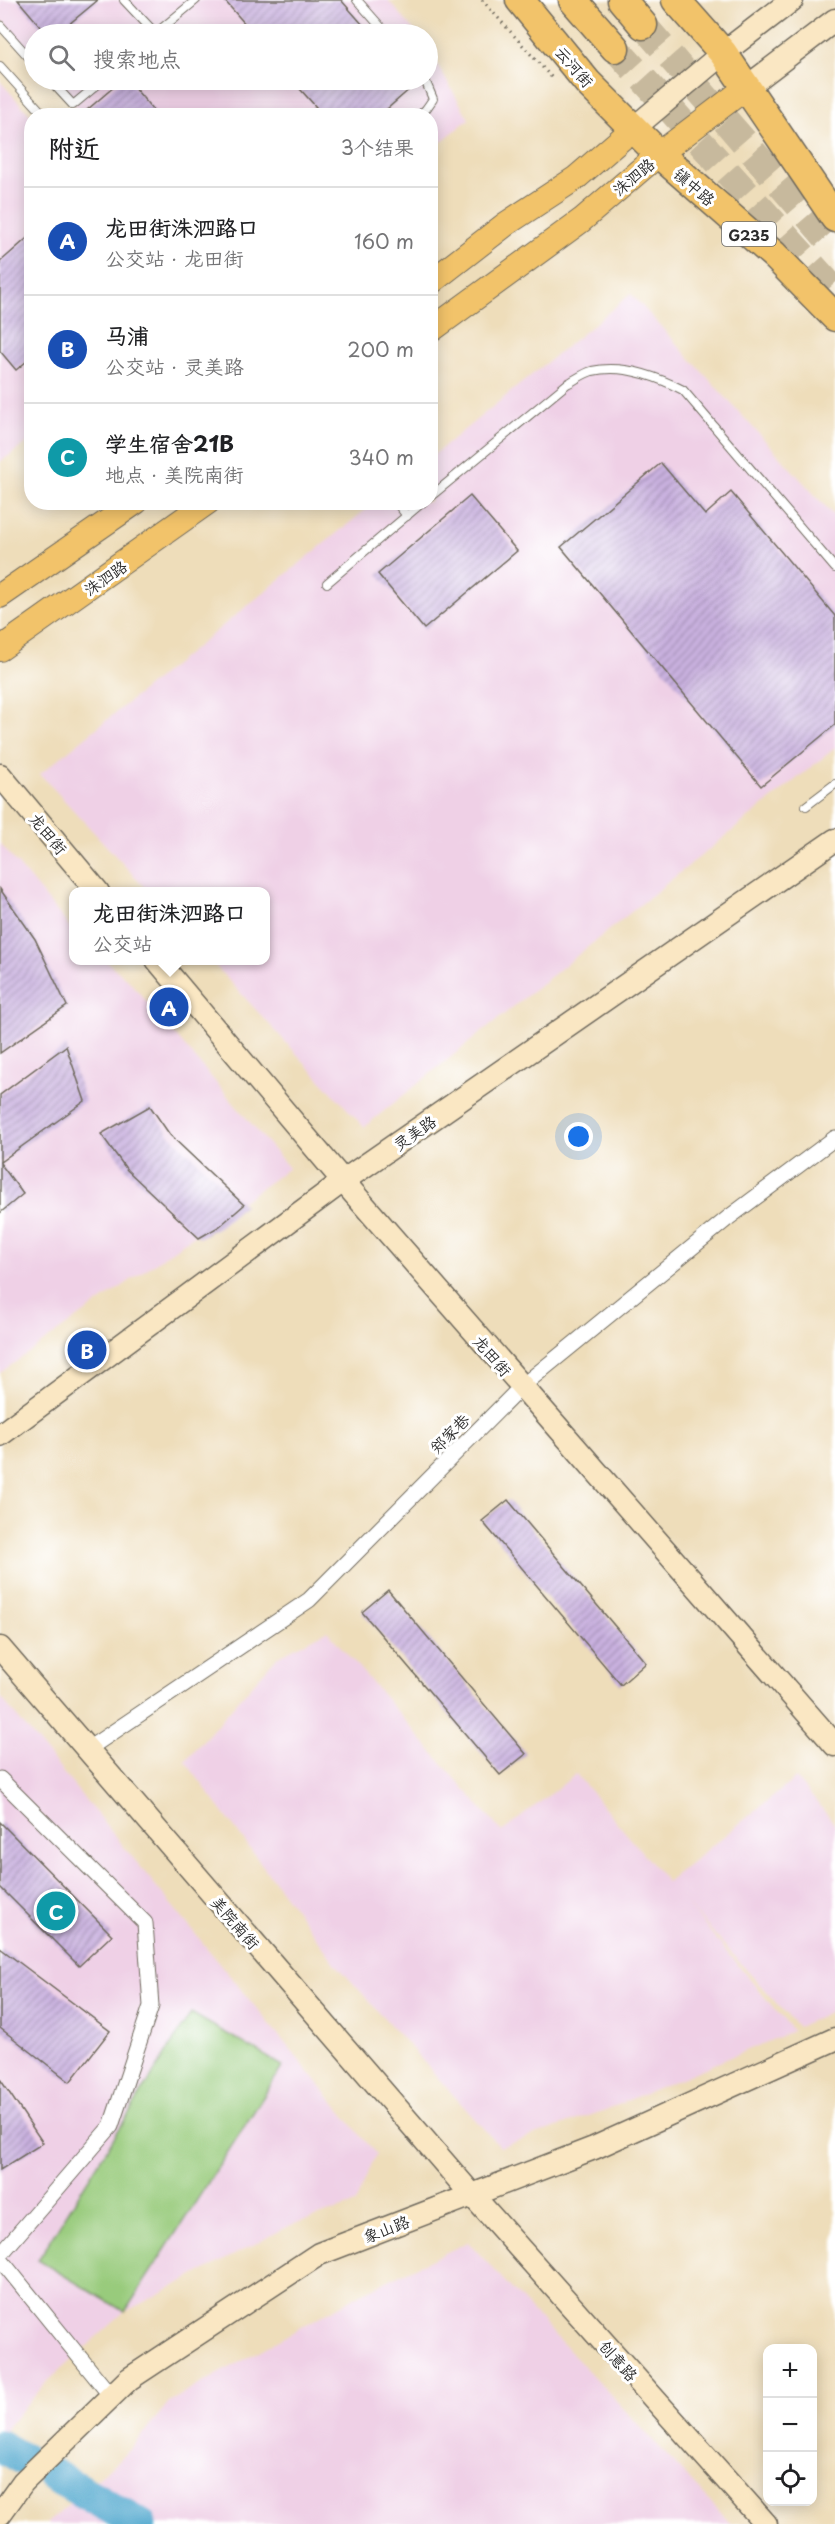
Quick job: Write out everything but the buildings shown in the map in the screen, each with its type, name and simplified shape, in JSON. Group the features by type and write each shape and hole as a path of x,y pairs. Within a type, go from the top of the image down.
{"highway":[{"name":"云河街","path":"520,0 588,83 634,128"},
{"path":"573,0 615,48"},
{"path":"622,0 643,25"},
{"path":"676,0 723,53 835,218"},
{"name":"G235","path":"634,128 659,154"},
{"name":"镇中路","path":"659,154 774,255 835,317"}],"main road":[{"name":"洙泗路","path":"438,325 582,220 659,154 747,87"},
{"path":"438,277 507,224 576,178 634,128"},
{"path":"0,596 124,510"},
{"name":"洙泗路","path":"0,649 197,510"}],"street":[{"path":"634,128 723,53 792,0"},
{"name":"洙泗路","path":"747,87 835,20"},
{"name":"龙田街","path":"0,775 96,887"},
{"name":"灵美路","path":"0,1435 343,1181 835,840"},
{"name":"龙田街","path":"161,965 343,1181 835,1745"},
{"name":"郑家巷","path":"88,1749 309,1600 521,1387 728,1218 835,1138"},
{"name":"美院南街","path":"0,1649 472,2195"},
{"path":"0,1779 145,1923 150,2006 111,2126 0,2257 111,2397"},
{"name":"象山路","path":"0,2516 23,2482 129,2379 319,2254 594,2148 835,2039"},
{"name":"创意路","path":"472,2195 766,2524"},
{"path":"0,2516 5,2524"}],"lane":[{"path":"124,0 147,24"},
{"path":"168,24 196,0"},
{"path":"357,0 378,24"},
{"path":"0,25 24,52"},
{"path":"0,66 38,108"},
{"path":"60,90 74,105 91,90"},
{"path":"427,108 433,99 429,90"},
{"path":"438,490 567,384 591,371 640,372 665,380 683,390 835,568"},
{"path":"402,510 407,516"},
{"path":"327,583 414,510"},
{"path":"806,806 835,784"}],"shaded area":[{"path":"0,0 388,0 408,24 24,24 24,46 0,18"},
{"path":"438,66 469,119 438,144 438,108 77,108 61,90 438,90"},
{"path":"0,81 24,108 24,445 0,462"},
{"path":"631,294 835,517 835,748 364,1127 215,965 270,965 270,887 144,887 40,774 365,510 438,510 438,451"},
{"path":"0,843 69,926 69,965 111,965 129,981 289,1168 0,1373"},
{"path":"327,1631 502,1832 576,1774 667,1882 796,1778 835,1824 835,2009 798,2027 686,1903 793,2031 603,2111 500,2147 335,1963 185,1761 277,1657"},
{"path":"0,1696 376,2154 355,2204 291,2225 125,2312 46,2383 0,2435"},
{"path":"468,2242 731,2524 46,2524 133,2447 169,2402 360,2294"}],"green space":[{"path":"191,2013 283,2066 125,2312 38,2260"}],"waterway":[{"path":"0,2446 23,2459"},
{"path":"53,2475 140,2524"}],"tunnel":[{"path":"643,25 835,247"},
{"path":"615,48 835,291"}],"place":[{"name":"龙田街洙泗路口","path":"169,1007"},
{"name":"马浦","path":"87,1350"},
{"name":"学生宿舍21B","path":"56,1911"}]}
